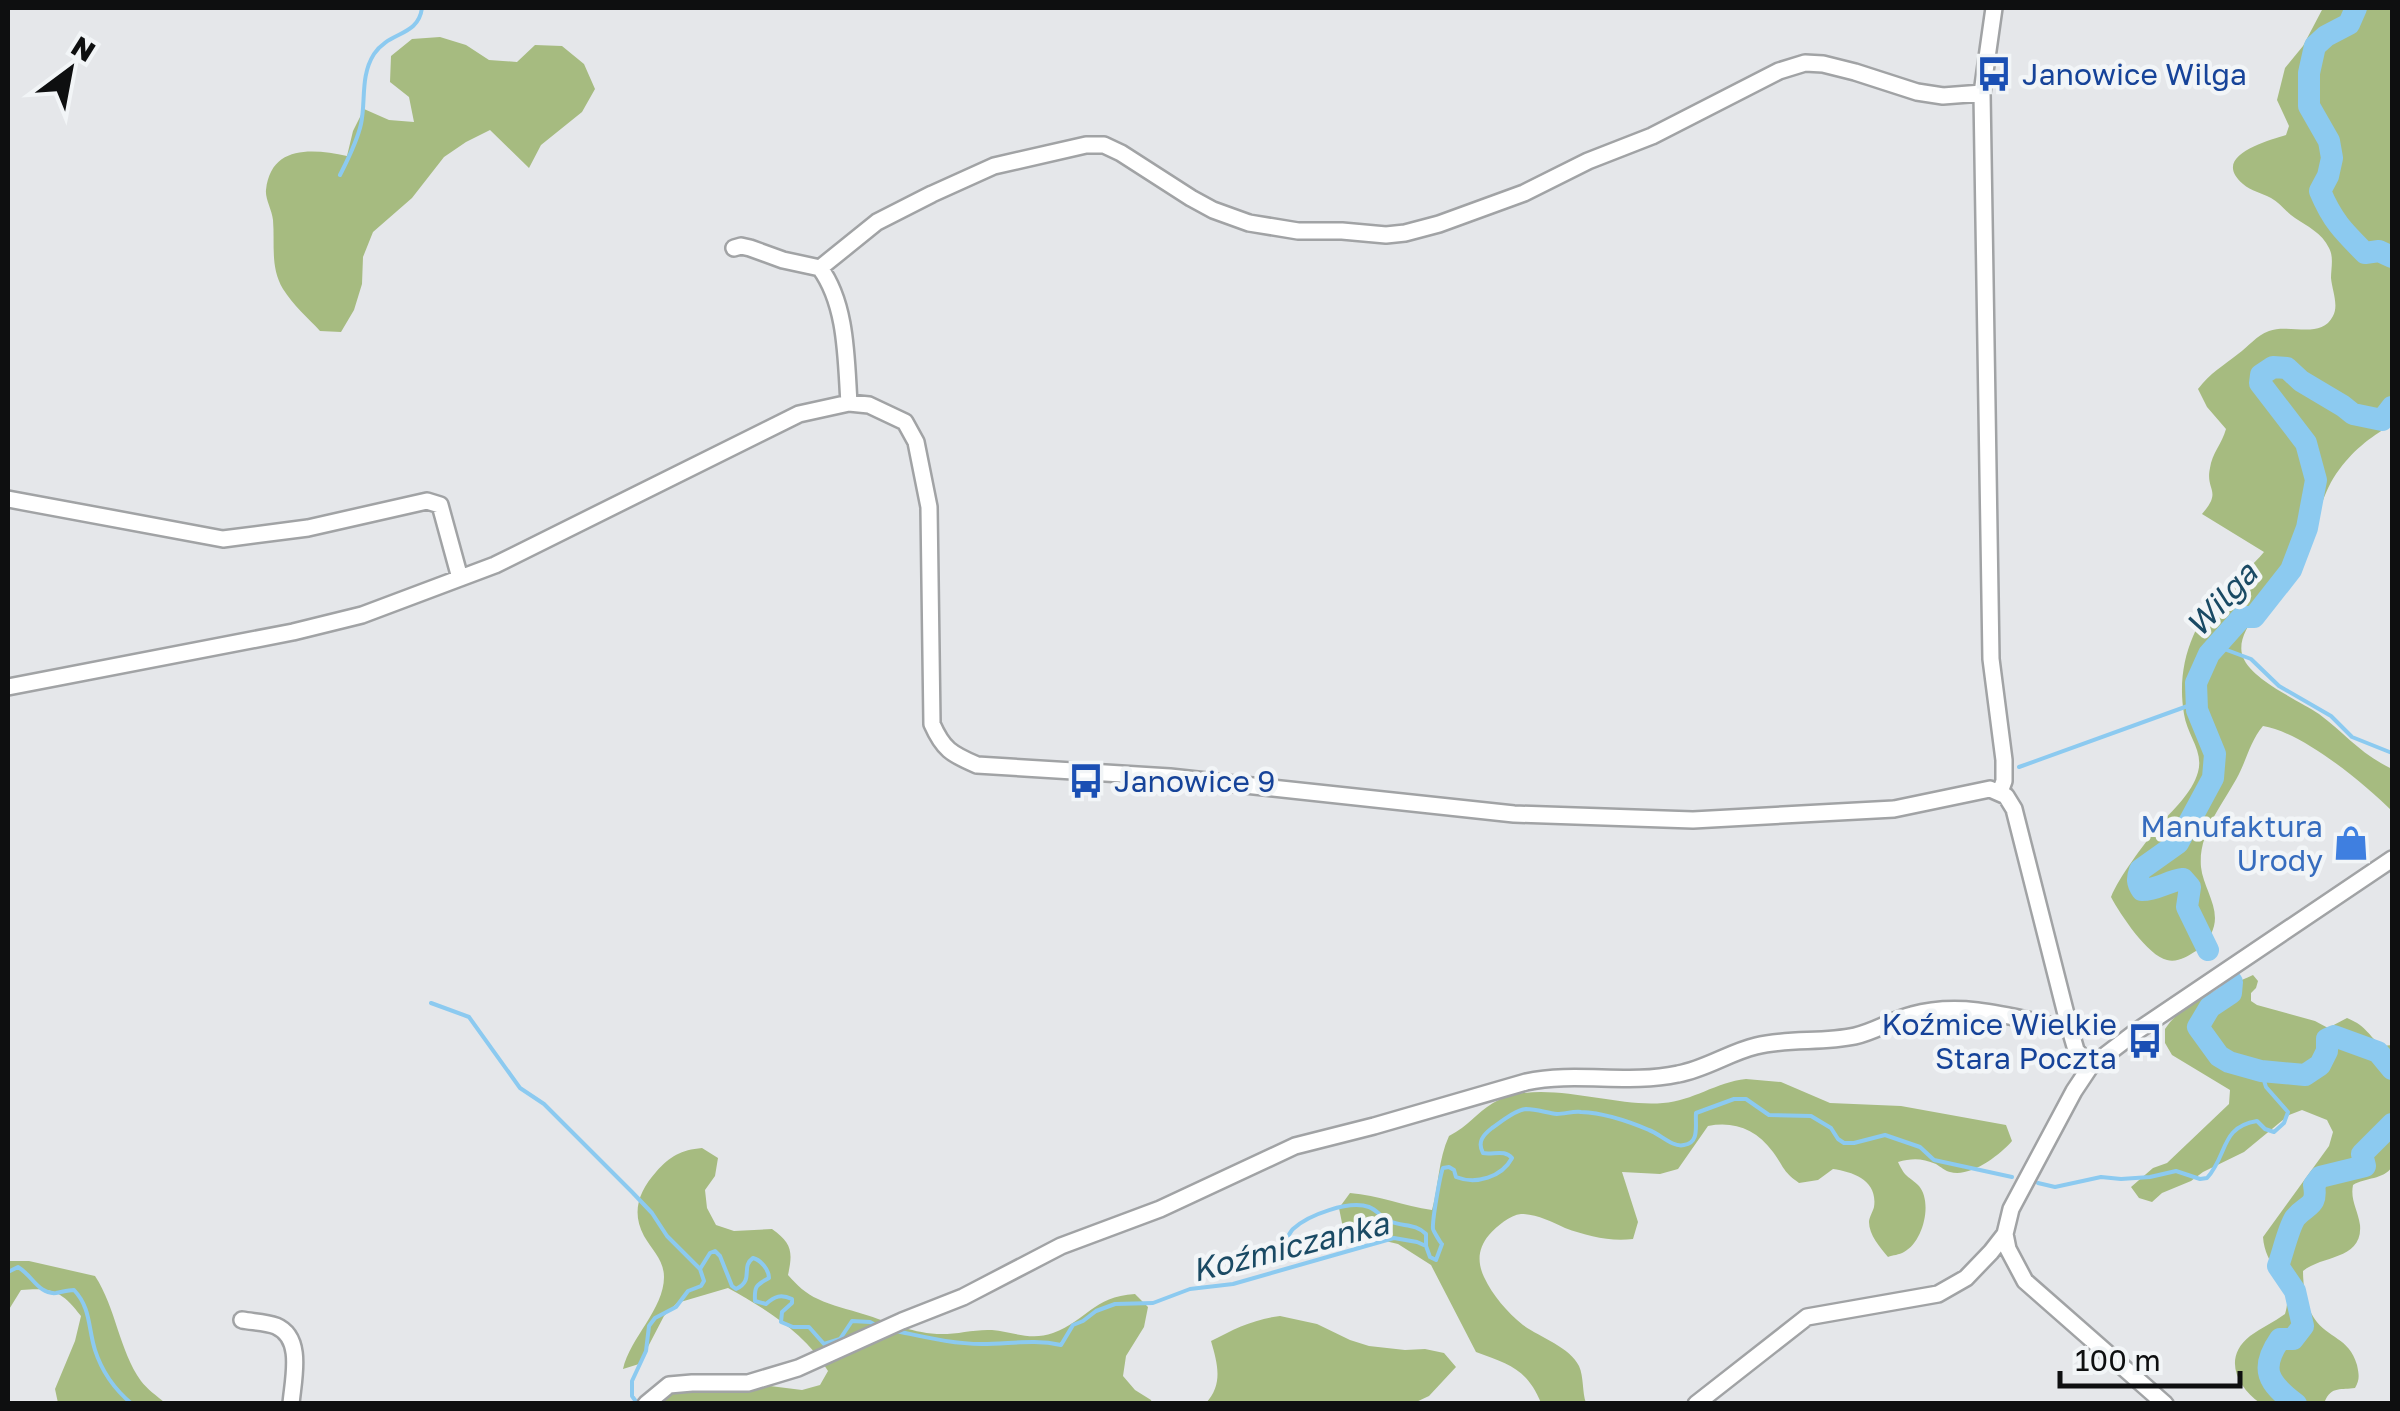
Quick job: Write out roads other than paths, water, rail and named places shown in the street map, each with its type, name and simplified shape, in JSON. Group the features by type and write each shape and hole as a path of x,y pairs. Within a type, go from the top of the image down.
{"street":[{"path":"1994,8 1982,93 1991,659 2004,760 2000,792"},
{"path":"820,268 877,222 932,194 994,166 1086,144 1104,145 1121,153 1191,198 1249,223 1298,231 1386,235 1439,224 1524,192 1666,130 1779,70 1805,63 1856,72 1917,92 1942,96 1982,93"},
{"path":"734,248 750,248 794,264 820,268 827,278 843,329 849,403"},
{"path":"8,687 362,615 522,551 798,414 849,403 869,406 906,422 916,442 929,507 932,724 941,745 958,757 977,765 1170,777 1514,814 1693,820 1894,809 1990,789 2010,800 2014,809 2076,1050 2090,1067"},
{"path":"8,499 223,539 308,528 436,502 460,578"},
{"path":"2165,1404 2025,1281 2008,1249 2006,1234 2011,1209 2090,1067 2392,859"},
{"path":"646,1404 669,1385 748,1384 798,1368 963,1296 1061,1246 1160,1209 1296,1146 1526,1082 1547,1078 1641,1079 1677,1074 1710,1066 1751,1047 1854,1036 1932,1011 1976,1010 2062,1028 2069,1026"},
{"path":"1696,1404 1807,1317 1938,1294 1966,1278 2006,1234"},
{"path":"242,1320 279,1327 290,1337 295,1354 291,1404"}],"waterway":[{"path":"340,175 359,131 370,62 387,41 415,24 422,8"},
{"name":"Wilga","path":"2356,8 2349,24 2315,46 2309,73 2309,106 2329,141 2332,158 2320,191 2339,225 2365,253 2379,251 2392,257"},
{"name":"Wilga","path":"2208,950 2187,907 2190,887 2183,879 2142,890 2138,878 2140,870 2178,843 2213,778 2215,754 2197,710 2196,683 2209,654 2242,617 2254,617 2291,570 2307,528 2316,480 2306,443 2260,383 2261,375 2273,367 2287,368 2353,414 2382,420 2392,407"},
{"path":"2216,646 2251,659 2279,686 2331,716 2352,737 2392,753"},
{"path":"2019,767 2196,703"},
{"name":"Wilga","path":"2232,982 2231,993 2210,1007 2198,1027 2219,1056 2229,1062 2261,1071 2305,1075 2320,1065 2327,1051 2327,1039 2334,1036 2378,1052 2392,1069"},
{"path":"431,1003 469,1017 520,1088 544,1104 632,1192 700,1269"},
{"name":"Koźmiczanka","path":"2038,1183 2055,1187 2101,1177 2150,1177 2176,1171 2207,1178 2237,1129 2257,1121 2274,1132 2284,1123 2288,1112 2266,1087 2261,1071"},
{"name":"Koźmiczanka","path":"1284,1243 1293,1229 1308,1219 1340,1207 1361,1205 1389,1221 1422,1231 1430,1257 1436,1260 1442,1244 1433,1224 1443,1168 1454,1170 1456,1177 1472,1180 1488,1178 1502,1170 1512,1158 1502,1153 1483,1153 1482,1139 1504,1119 1526,1109 1607,1116 1680,1145 1689,1144 1695,1137 1696,1113 1734,1099 1746,1099 1769,1115 1811,1116 1831,1128 1844,1143 1885,1135 1920,1147 1934,1160 2012,1177"},
{"name":"Wilga","path":"2296,1404 2273,1382 2268,1367 2280,1339 2293,1339 2303,1326 2295,1291 2278,1266 2288,1235 2295,1218 2313,1202 2314,1185 2320,1177 2365,1166 2362,1154 2392,1124"},
{"name":"Koźmiczanka","path":"896,1331 960,1343 1061,1345 1073,1325 1115,1304 1153,1303 1190,1289 1233,1284 1394,1238 1426,1246"},
{"name":"Koźmiczanka","path":"637,1403 632,1396 632,1381 646,1351 649,1326 655,1318 676,1307 688,1291 701,1286 704,1281 700,1269 715,1251 736,1289 745,1282 749,1262 753,1258 762,1263 769,1278 757,1286 755,1301 766,1304 778,1297 792,1299 782,1312 781,1322 809,1327 824,1344 840,1339 852,1321 879,1327"},
{"path":"8,1272 18,1267 50,1293 74,1290 86,1311 101,1366 132,1404"}],"place":[{"name":"Janowice Wilga","path":"1994,74"},
{"name":"Janowice 9","path":"1086,781"},
{"name":"Manufaktura Urody","path":"2351,843"},
{"name":"Koźmice Wielkie Stara Poczta","path":"2145,1041"}]}
